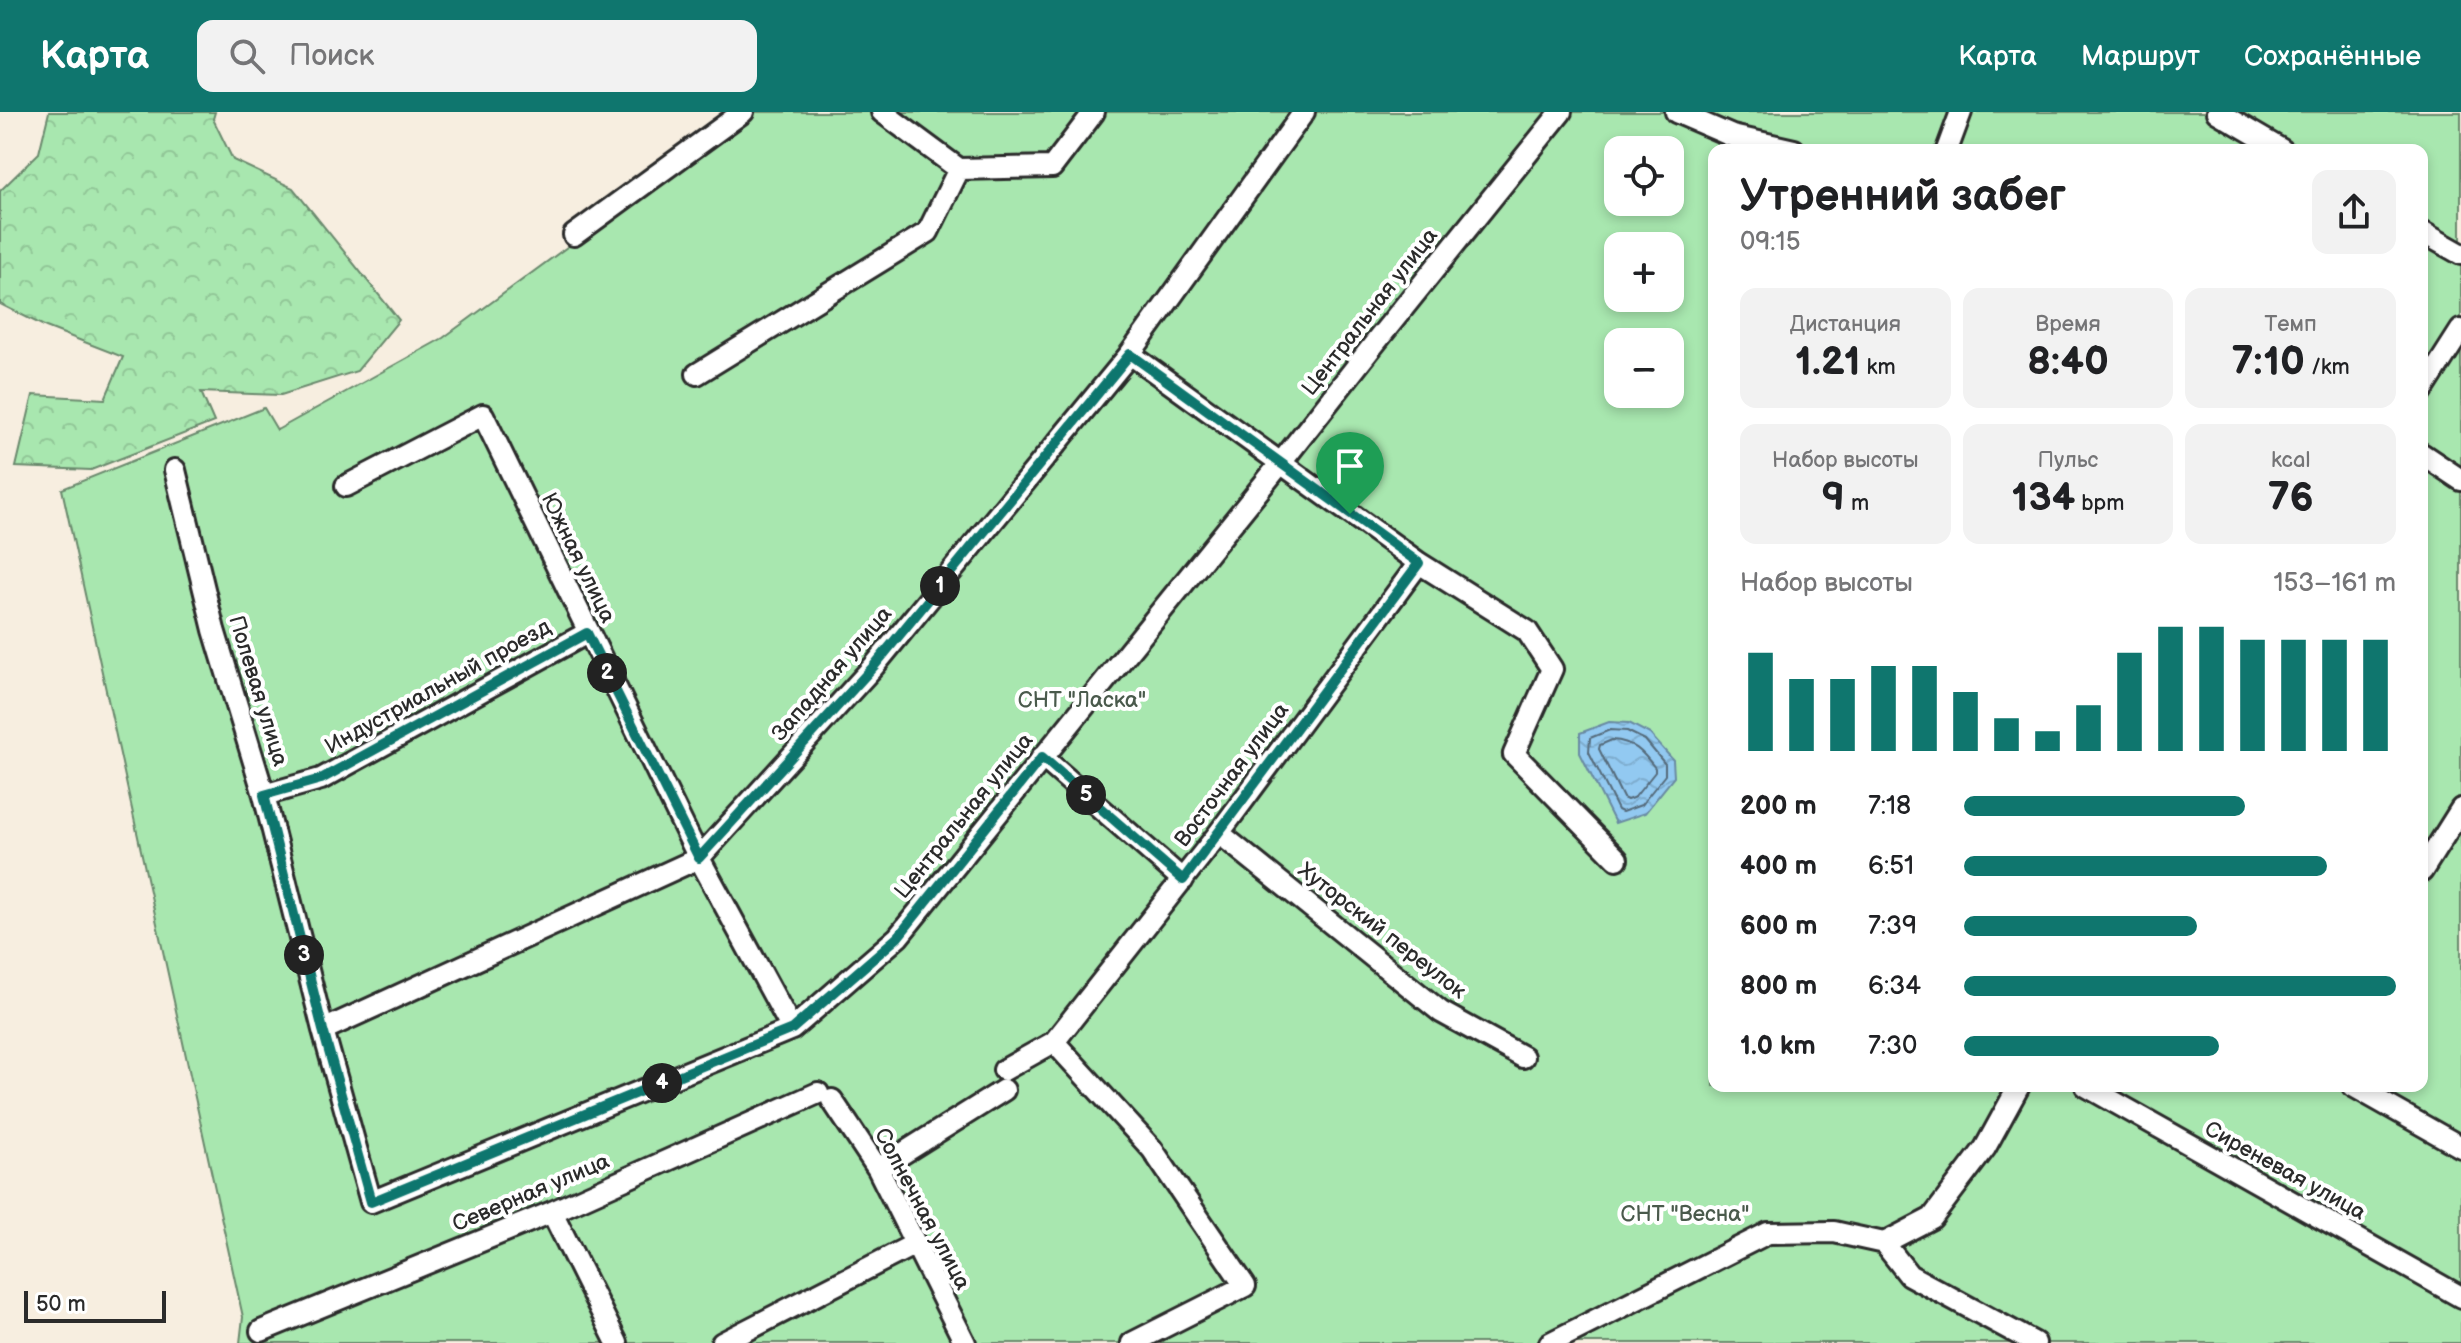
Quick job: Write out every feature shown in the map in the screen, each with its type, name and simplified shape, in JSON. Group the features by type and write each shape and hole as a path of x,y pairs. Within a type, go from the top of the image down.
{"street":[{"path":"574,235 743,112"},
{"path":"882,112 959,169 1052,167 1094,112"},
{"name":"Западная улица","path":"323,1030 699,858 874,666 1130,354 1304,112"},
{"name":"Центральная улица","path":"371,1202 792,1029 898,937 1561,112"},
{"path":"1676,112 1732,136 1767,144"},
{"path":"1949,144 1961,112"},
{"path":"2217,112 2272,144"},
{"path":"697,374 928,232 959,169"},
{"path":"2428,235 2461,254"},
{"path":"2428,382 2461,330"},
{"path":"1130,354 1419,563 1527,631 1552,669 1514,754 1617,859"},
{"name":"Южная улица","path":"346,486 483,415 699,858 792,1029"},
{"path":"2428,458 2461,480"},
{"name":"Полевая улица","path":"175,470 214,630 264,795 323,1030 371,1202"},
{"name":"Восточная улица","path":"878,1169 1054,1042 1219,833 1419,563"},
{"name":"Индустриальный проезд","path":"264,795 321,779 587,633"},
{"path":"1042,757 1183,880"},
{"path":"2428,861 2461,809"},
{"name":"Хуторский переулок","path":"1219,833 1441,1012 1523,1057"},
{"path":"1054,1042 1152,1149 1245,1286 1132,1343"},
{"path":"1884,1243 1932,1218 1985,1148 2016,1092"},
{"name":"Сиреневая улица","path":"2097,1092 2461,1297"},
{"path":"2364,1092 2461,1147"},
{"name":"Солнечная улица","path":"825,1097 878,1169 965,1343"},
{"name":"Северная улица","path":"261,1331 825,1097"},
{"path":"552,1212 617,1343"},
{"path":"1550,1343 1768,1233 1834,1232 1884,1243 1909,1275 2000,1335 2035,1343"},
{"path":"722,1343 915,1244"}],"green space":[{"path":"49,112 215,112 213,119 233,160 293,188 399,320 357,371 281,395 201,392 214,422 91,470 16,467 33,395 105,399 123,357 46,327 0,304 0,191 39,153"},
{"name":"СНТ \"Ласка\"","path":"751,112 2461,112 2461,1343 240,1343 243,1317 62,489 264,408 277,430 443,338"}],"water":[{"path":"1609,722 1629,723 1650,734 1673,760 1674,777 1645,813 1615,823 1580,753 1580,733"}],"route":[{"path":"1130,354 1350,514 1419,563 1183,880 1042,757 898,937 792,1029 371,1202 323,1030 264,795 321,779 587,633 699,858 874,666 1130,354"}],"park label":[{"name":"СНТ \"Весна\"","path":"1685,1214"}]}
